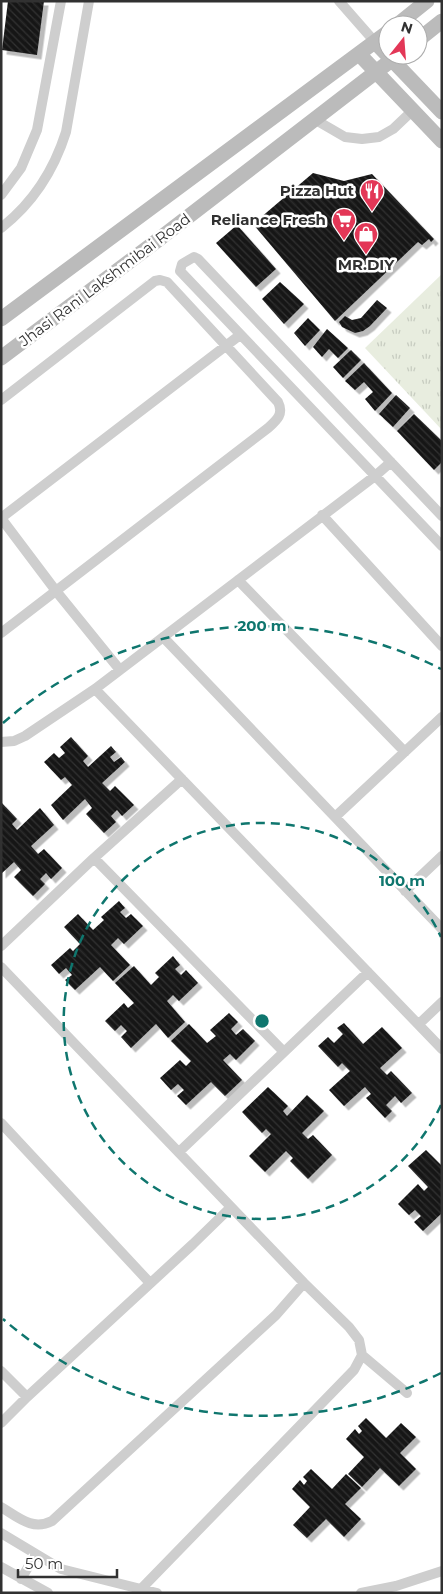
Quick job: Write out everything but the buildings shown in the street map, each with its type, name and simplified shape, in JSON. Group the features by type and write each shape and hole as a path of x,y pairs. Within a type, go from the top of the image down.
{"main road":[{"path":"410,15 427,1"},
{"path":"428,32 442,21"},
{"name":"Jhasi Rani Lakshmibai Road","path":"1,319 378,40"},
{"path":"359,54 442,141"},
{"name":"Jhasi Rani Lakshmibai Road","path":"1,358 385,65"},
{"path":"402,65 442,112"}],"street":[{"path":"1,195 21,168 38,130 61,1"},
{"path":"1,228 16,216 43,184 60,151 66,132 89,1"},
{"path":"340,1 375,42"},
{"path":"314,119 345,137 362,139 379,137 393,129 413,110"},
{"path":"442,516 198,259 194,257 182,264 180,271 442,546"},
{"path":"1,400 155,281 160,280 167,282 278,402 281,408 281,414 277,420 1,633"},
{"path":"120,670 1,518 240,335"},
{"path":"1,742 14,741 25,736 95,689 375,476 390,462"},
{"path":"322,515 442,646"},
{"path":"238,580 405,752"},
{"path":"163,637 442,929"},
{"path":"95,689 442,1048"},
{"path":"335,817 442,717"},
{"path":"1,946 94,858 182,779"},
{"path":"405,891 442,856"},
{"path":"94,858 284,1052"},
{"path":"1,967 304,1283 349,1327 359,1340 362,1355 407,1394"},
{"path":"179,1152 368,972"},
{"path":"419,1024 442,1002"},
{"path":"1,1123 150,1283"},
{"path":"1,1423 231,1207"},
{"path":"1,1507 34,1525 44,1525 52,1521 276,1314 304,1283"},
{"path":"141,1589 354,1370 362,1355"},
{"path":"1,1371 27,1397"},
{"path":"1,1533 61,1569 157,1593"},
{"path":"21,1579 36,1554"},
{"path":"1,1567 48,1593"},
{"path":"361,1593 396,1586 442,1571"}],"green space":[{"path":"442,274 442,430 365,348"}],"place":[{"name":"Pizza Hut","path":"372,212"},
{"name":"Reliance Fresh","path":"344,241"},
{"name":"MR.DIY","path":"366,255"}]}
